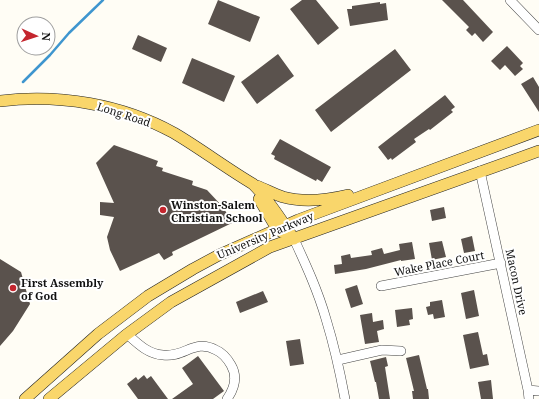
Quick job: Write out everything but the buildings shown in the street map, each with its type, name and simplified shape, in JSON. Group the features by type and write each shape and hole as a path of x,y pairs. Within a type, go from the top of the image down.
{"main road":[{"name":"Long Road","path":"0,101 41,99 97,104 124,112 172,133 205,152 234,173 253,184 274,209 281,227"},
{"name":"University Parkway","path":"25,399 98,334 148,296 212,258 281,227 539,130"},
{"name":"University Parkway","path":"49,399 127,334 171,302 270,247 539,151"},
{"name":"Long Road","path":"234,173 260,201 281,227 294,239"},
{"path":"253,184 282,196 299,200 333,198 354,194 365,195"}],"street":[{"path":"510,0 539,30"},
{"name":"Macon Drive","path":"480,171 529,395"},
{"path":"294,239 314,283 326,317 338,360 345,399"},
{"name":"Wake Place Court","path":"381,286 500,263"},
{"path":"127,334 143,348 162,355 174,355 197,346 205,346 218,350 228,359 234,371 234,386 227,399"},
{"path":"338,360 382,350 401,351"},
{"path":"529,395 539,391"}],"waterway":[{"path":"23,82 50,55 69,33 103,0"}],"place":[{"name":"Winston-Salem Christian School","path":"163,210"},
{"name":"First Assembly of God","path":"13,288"}]}
